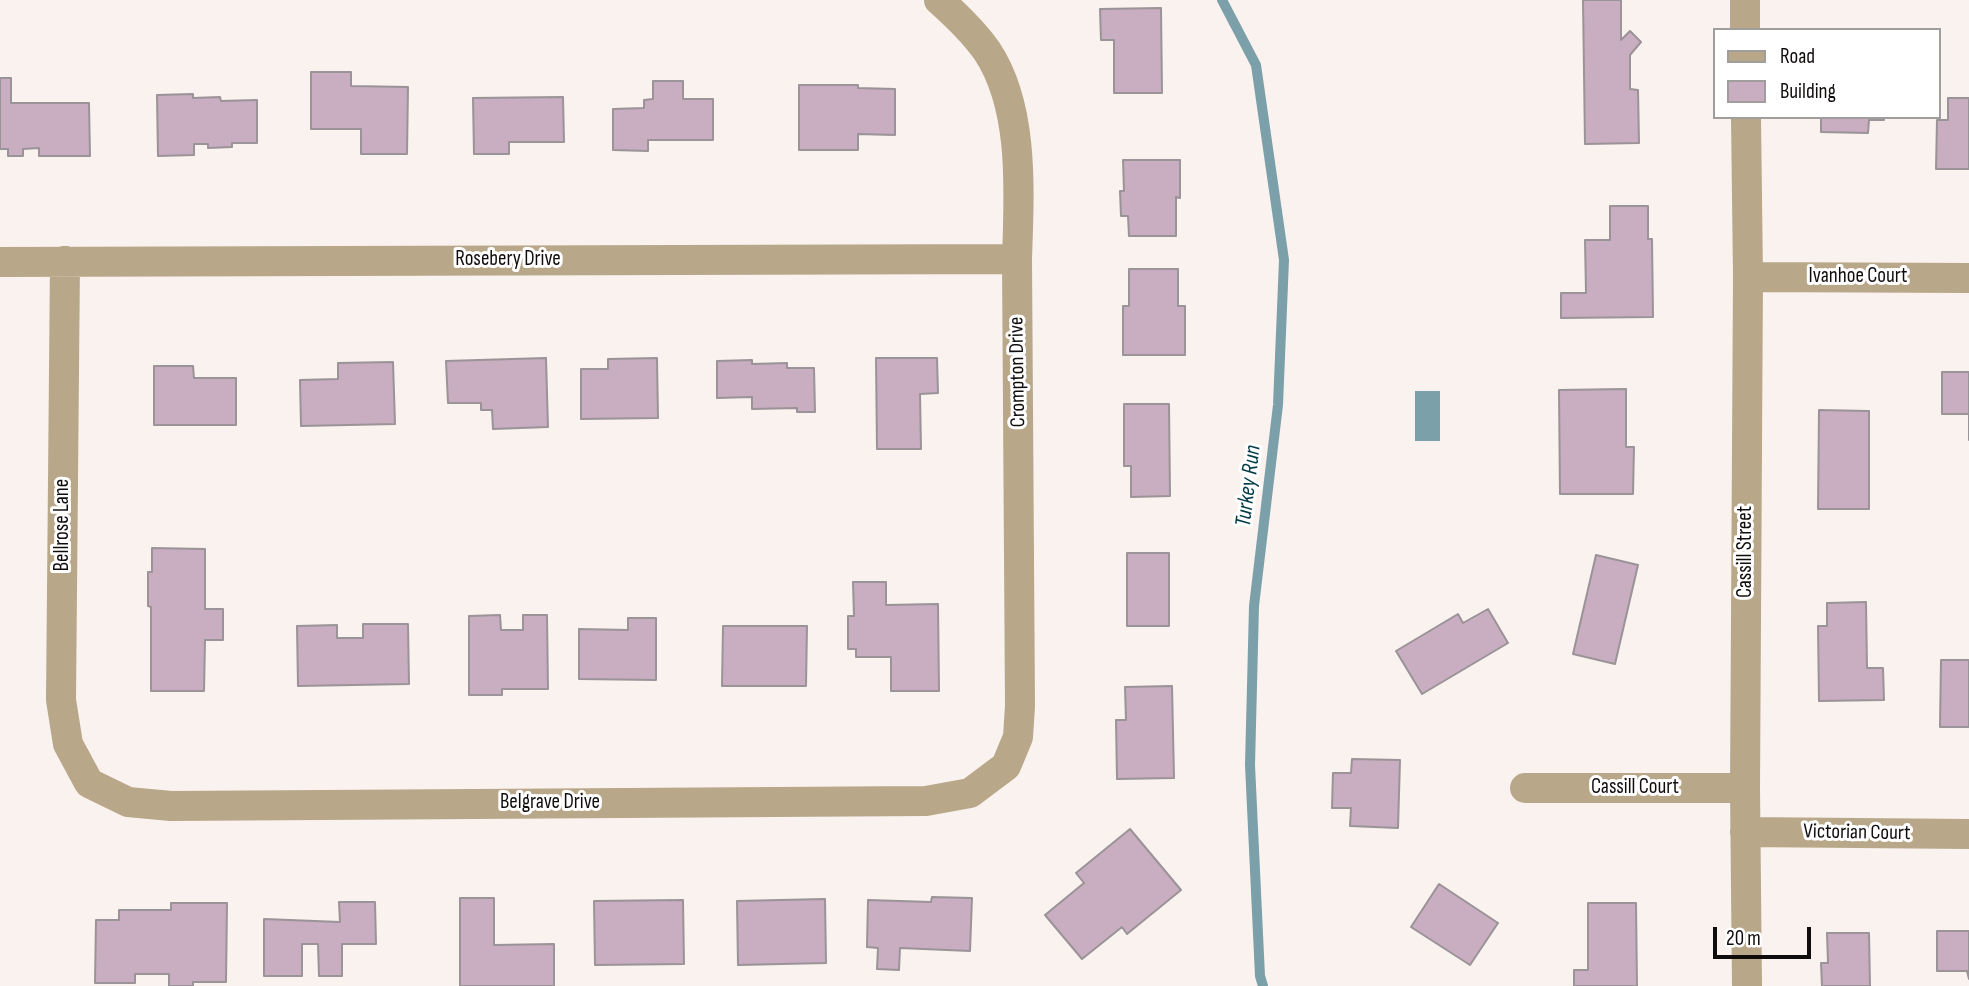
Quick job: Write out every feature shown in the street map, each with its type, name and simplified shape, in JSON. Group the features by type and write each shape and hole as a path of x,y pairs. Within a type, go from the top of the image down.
{"street":[{"name":"Crompton Drive","path":"939,0 966,24 988,52 1001,80 1016,135 1019,186 1017,259 1020,706 1018,737 1006,766"},
{"path":"1745,0 1745,28"},
{"name":"Cassill Street","path":"1746,119 1747,986"},
{"name":"Rosebery Drive","path":"0,262 1017,259"},
{"name":"Bellrose Lane","path":"65,261 61,700 68,744 89,783"},
{"name":"Ivanhoe Court","path":"1748,277 1969,278"},
{"name":"Belgrave Drive","path":"89,783 128,802 171,806 926,801 970,793 1006,766"},
{"name":"Cassill Court","path":"1525,788 1745,788"},
{"name":"Victorian Court","path":"1745,832 1969,834"}],"water":[{"path":"1415,391 1440,391 1440,441 1415,441"}],"building":[{"path":"1583,0 1621,0 1621,40 1630,31 1641,42 1630,55 1630,89 1638,90 1639,143 1585,144"},
{"path":"1161,8 1162,93 1114,93 1114,40 1101,40 1100,9"},
{"path":"311,72 351,72 351,86 408,87 407,154 361,154 361,129 311,129"},
{"path":"0,78 11,78 11,103 89,103 90,156 39,156 39,148 23,149 23,156 8,156 8,149 0,149"},
{"path":"653,81 683,81 683,99 713,99 713,140 648,140 648,151 613,150 613,109 644,108 644,100 653,99"},
{"path":"799,85 858,85 858,88 895,89 895,135 858,134 858,150 799,150"},
{"path":"193,94 193,98 220,97 221,101 257,100 257,143 232,143 232,147 208,148 208,144 194,144 194,155 158,156 157,95"},
{"path":"563,97 564,142 509,142 509,154 474,154 473,98"},
{"path":"1948,98 1969,98 1969,169 1936,169 1937,120 1948,120"},
{"path":"1821,119 1884,119 1869,120 1868,133 1821,132"},
{"path":"1123,160 1180,160 1176,236 1129,236 1128,216 1121,216 1120,191 1124,191"},
{"path":"1610,206 1648,206 1648,239 1652,239 1653,317 1561,318 1561,293 1586,293 1585,240 1610,240"},
{"path":"1129,269 1178,269 1178,306 1185,306 1185,355 1123,355 1123,306 1129,306"},
{"path":"546,358 548,427 493,429 492,410 481,410 481,403 448,403 446,361"},
{"path":"657,358 658,418 581,419 581,369 608,369 608,359"},
{"path":"876,358 937,358 938,393 920,394 921,449 877,449"},
{"path":"752,360 752,364 787,363 787,368 814,368 815,412 797,412 797,408 752,409 752,397 717,398 717,361"},
{"path":"393,362 395,424 301,426 300,380 338,379 338,363"},
{"path":"154,366 193,366 194,378 236,378 236,425 154,425"},
{"path":"1942,372 1969,372 1969,414 1942,414"},
{"path":"1626,389 1626,447 1634,447 1633,494 1560,494 1559,390"},
{"path":"1124,404 1169,404 1170,496 1131,497 1131,466 1124,466"},
{"path":"1819,410 1869,411 1869,509 1818,509"},
{"path":"152,548 205,549 205,609 223,609 223,640 205,640 204,691 151,691 151,607 148,606 148,572 152,572"},
{"path":"1127,553 1169,553 1169,626 1127,626"},
{"path":"1596,555 1638,565 1615,664 1573,654"},
{"path":"853,582 886,582 886,605 938,604 939,691 891,691 891,657 856,657 856,649 848,649 848,616 854,616"},
{"path":"1866,602 1867,668 1883,668 1884,700 1819,701 1818,626 1827,626 1827,603"},
{"path":"1488,609 1508,643 1422,694 1396,651 1458,614 1463,623"},
{"path":"500,615 501,630 523,630 523,615 547,615 548,689 502,689 502,695 469,695 469,616"},
{"path":"628,618 656,618 656,680 579,679 579,629 628,630"},
{"path":"363,624 408,624 409,684 298,686 297,626 337,625 337,638 363,638"},
{"path":"723,626 807,626 806,686 722,686"},
{"path":"1941,660 1969,660 1969,727 1940,727"},
{"path":"1172,686 1174,778 1117,779 1116,720 1126,720 1125,687"},
{"path":"1352,759 1400,760 1398,828 1350,826 1351,808 1332,808 1333,773 1351,773"},
{"path":"1130,829 1181,890 1127,934 1122,927 1082,959 1045,915 1084,883 1076,873"},
{"path":"1439,884 1498,923 1470,965 1411,927"},
{"path":"932,897 972,898 970,951 900,948 899,970 877,969 878,948 867,947 868,900 931,902"},
{"path":"460,898 494,898 494,945 554,944 554,986 460,986"},
{"path":"825,899 826,963 738,965 737,901"},
{"path":"683,900 684,964 595,965 594,901"},
{"path":"339,902 375,902 376,944 342,944 342,976 319,976 318,944 302,944 302,976 264,976 264,919 340,922"},
{"path":"171,903 227,903 226,982 193,982 193,986 169,986 169,974 135,974 135,983 95,983 96,920 119,920 119,910 171,910"},
{"path":"1588,903 1636,903 1637,986 1574,986 1574,970 1588,970"},
{"path":"1937,931 1969,931 1969,979 1967,971 1937,971"},
{"path":"1827,933 1869,933 1870,986 1822,986 1821,963 1828,963"}],"waterway":[{"name":"Turkey Run","path":"1222,0 1256,65 1284,260 1278,405 1254,606 1250,765 1260,976 1263,986"}]}
